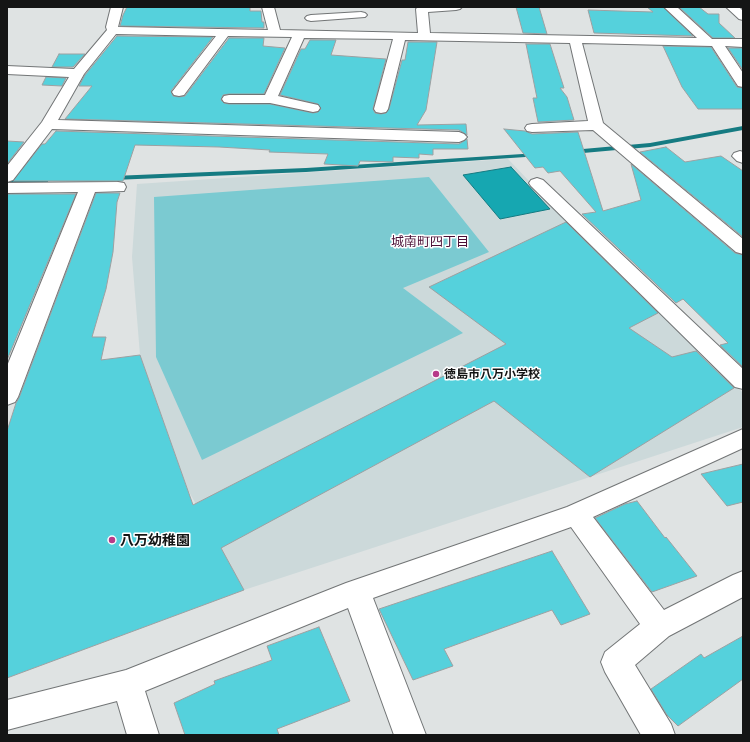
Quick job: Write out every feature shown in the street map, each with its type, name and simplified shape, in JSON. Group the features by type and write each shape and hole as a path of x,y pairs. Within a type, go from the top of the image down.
{"street":[{"path":"8,173 48,124 78,73 113,30 112,27 117,7"},
{"path":"268,7 275,32"},
{"path":"424,36 422,8 456,7"},
{"path":"670,7 712,42 743,82"},
{"path":"732,7 743,17"},
{"path":"310,18 359,11 368,35"},
{"path":"113,30 224,33 275,32 743,43"},
{"path":"179,92 224,33"},
{"path":"270,99 300,33"},
{"path":"381,109 400,35"},
{"path":"575,39 596,125 743,248"},
{"path":"7,70 78,73"},
{"path":"229,98 270,99 313,108"},
{"path":"48,124 459,137"},
{"path":"532,128 596,125"},
{"path":"537,183 743,382"},
{"path":"7,188 118,187"},
{"path":"7,397 88,188"},
{"path":"7,715 127,684 356,592 576,514 743,438"},
{"path":"576,514 659,627"},
{"path":"659,735 616,662 659,627 743,583"},
{"path":"356,592 410,735"},
{"path":"127,684 143,735"}],"shaded area":[{"name":"徳島市八万小学校","path":"508,159 573,227 635,283 743,393 743,427 244,590 188,490 140,355 132,257 137,184"},
{"path":"511,167 550,209 500,219 463,175"},
{"path":"429,177 489,252 403,288 463,333 202,460 156,357 154,197"}],"building":[{"path":"127,7 250,7 250,11 261,11 264,28 120,26"},
{"path":"516,7 539,7 547,34 523,33"},
{"path":"647,7 663,7 693,36 594,33 588,10 653,12"},
{"path":"679,7 699,7 708,14 719,14 719,23 735,38 713,38"},
{"path":"117,36 213,37 171,91 173,96 179,97 185,96 229,38 264,38 263,46 285,48 264,94 229,94 223,95 221,100 224,103 229,104 270,104 313,113 318,112 321,109 318,104 280,95 301,49 305,49 310,40 336,40 331,55 386,59 373,109 375,113 381,114 386,113 389,109 402,60 405,60 408,42 437,42 426,110 417,125 466,124 467,135 459,130 65,119 92,86 79,86 85,75"},
{"path":"526,44 550,44 564,88 560,88 567,97 574,120 538,122 533,98 537,98"},
{"path":"663,46 711,47 737,87 743,88 743,109 698,109 682,87"},
{"path":"728,48 743,48 743,70"},
{"path":"59,54 85,54 73,67 52,67"},
{"path":"46,77 66,78 62,86 42,85"},
{"path":"504,129 525,131 532,134 578,132 603,211 641,200 631,164 735,253 743,255 743,367 720,345 728,343 683,299 676,303 582,214 596,212 560,171 548,173 543,167 535,168"},
{"path":"56,131 459,144 467,139 468,149 433,149 433,155 419,154 419,158 393,157 393,162 360,161 358,166 324,164 328,154 269,152 270,150 219,147 135,145 123,181 13,181 42,144 45,144"},
{"path":"7,141 24,142 7,164"},
{"path":"666,147 685,162 721,156 743,171 743,237 640,152"},
{"path":"96,193 120,193 117,202 113,252 106,289 92,337 106,337 101,360 140,355 193,505 506,344 429,287 566,222 658,313 629,328 672,357 696,351 734,388 590,477 494,401 221,548 244,590 7,678 7,431 16,403"},
{"path":"7,194 76,194 7,360"},
{"path":"743,464 743,502 727,506 701,474"},
{"path":"637,501 665,538 666,537 697,576 652,592 595,518 625,504"},
{"path":"552,551 590,614 561,625 552,610 444,649 453,666 413,680 379,609"},
{"path":"319,627 350,701 277,729 279,735 185,735 174,703 215,684 214,681 272,660 267,646"},
{"path":"743,636 743,679 678,726 667,715 651,689 701,654 704,658"}],"waterway":[{"path":"572,152 650,145 743,128"},
{"path":"113,178 306,170 538,155"},
{"path":"7,182 46,181"}],"place":[{"name":"徳島市八万小学校","path":"436,374"},
{"name":"八万幼稚園","path":"112,540"}],"district":[{"name":"城南町四丁目","path":"430,242"}]}
